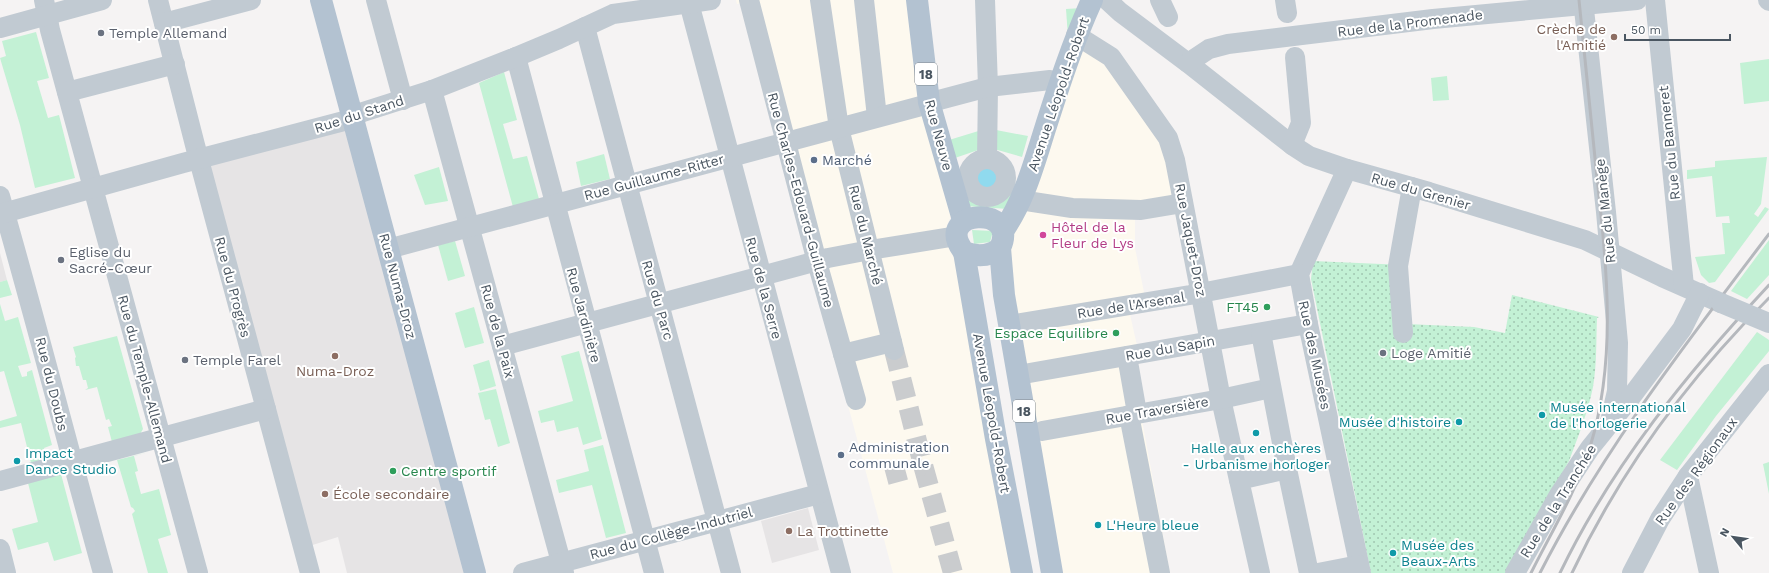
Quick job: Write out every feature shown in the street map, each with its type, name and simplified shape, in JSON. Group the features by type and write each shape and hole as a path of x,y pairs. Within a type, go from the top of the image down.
{"main road":[{"name":"Rue Numa-Droz","path":"321,0 476,573"},
{"name":"Rue Neuve","path":"917,0 929,102 962,236"},
{"name":"Avenue Léopold-Robert","path":"1002,239 1014,216 1076,35 1092,0"},
{"path":"977,217 990,219 1001,226 1002,239 985,255 971,255 962,236 977,217"},
{"name":"Avenue Léopold-Robert","path":"962,236 996,439 1022,573"},
{"name":"18","path":"1002,239 1004,295 1009,325 1025,373 1052,573"}],"street":[{"path":"0,28 45,8 102,0"},
{"name":"Rue du Progrès","path":"158,0 310,573"},
{"path":"164,23 251,0"},
{"path":"376,0 403,100"},
{"name":"Rue du Stand","path":"2,208 94,188 323,127 432,90 516,56 585,27 612,7 689,3 711,0"},
{"name":"Rue Charles-Edouard-Guillaume","path":"749,0 817,262 856,400"},
{"name":"Rue du Marché","path":"820,0 833,130 870,250 893,346 843,354"},
{"path":"864,0 877,117"},
{"path":"984,0 988,87 987,159"},
{"name":"Rue du Grenier","path":"1107,0 1120,12 1309,156 1347,169 1412,187 1585,240 1692,290 1769,323"},
{"name":"Rue de la Promenade","path":"1188,63 1208,49 1228,44 1448,9 1637,0"},
{"name":"Rue du Banneret","path":"1655,0 1692,290"},
{"name":"Rue du Manège","path":"1583,2 1618,343 1617,391 1610,422"},
{"name":"Rue de la Serre","path":"689,3 841,573"},
{"name":"Rue du Temple-Allemand","path":"45,8 198,573"},
{"name":"Rue du Parc","path":"585,27 626,185 731,573"},
{"name":"Rue Jaquet-Droz","path":"1076,35 1111,57 1168,138 1175,160 1202,293 1221,399 1260,573"},
{"name":"Rue Jardinière","path":"516,56 654,573"},
{"path":"1292,144 1301,123 1295,57"},
{"path":"67,92 175,64"},
{"name":"Rue Guillaume-Ritter","path":"388,250 988,87 1050,80"},
{"name":"Rue de la Paix","path":"432,90 562,568"},
{"path":"987,159 1014,169 1003,190 993,197 986,198 975,193 963,172 977,162 987,159"},
{"path":"1299,274 1347,169"},
{"path":"1403,333 1398,266 1412,187"},
{"path":"1020,200 1072,208 1141,210 1183,203"},
{"name":"Rue du Doubs","path":"2,208 23,272 72,462 103,573"},
{"path":"502,346 817,262 870,250 962,236"},
{"name":"Rue de l'Arsenal","path":"1009,325 1202,293 1299,274"},
{"name":"Rue des Musées","path":"1299,274 1308,324 1360,569"},
{"name":"Rue de la Tranchée","path":"1515,573 1559,495 1590,448 1628,401 1682,329 1692,290"},
{"name":"Rue du Sapin","path":"1025,373 1308,324"},
{"path":"1261,333 1309,573"},
{"path":"1127,356 1133,414 1160,573"},
{"name":"Rue des Régionaux","path":"1632,573 1660,519 1688,476 1769,374"},
{"name":"Rue Traversière","path":"1042,431 1221,399 1272,388"},
{"path":"0,481 266,409"},
{"path":"1240,480 1287,469"},
{"path":"1688,476 1709,573"},
{"name":"Rue du Collège-Indutriel","path":"523,573 562,568 644,539 819,494"},
{"path":"0,549 6,573"},
{"path":"1318,573 1360,569"}],"shaded area":[{"path":"736,0 911,0 953,212 947,225 948,243 959,258 1023,573 893,573 779,148 745,3 737,4"},
{"path":"1079,44 1110,62 1163,140 1175,196 1135,206 1135,248 1145,297 1127,301 1138,350 1140,409 1170,573 1059,573 1005,280 1011,225"},
{"name":"Numa-Droz","path":"343,121 475,573 347,573 338,537 303,548 199,159"},
{"path":"0,253 7,280 0,282"},
{"name":"La Trottinette","path":"808,508 819,550 772,563 761,521"}],"green space":[{"path":"1082,8 1068,37 1066,9"},
{"path":"36,32 49,78 37,81 48,118 59,115 75,178 35,188 20,125 0,58 6,56 2,41"},
{"path":"1769,59 1769,101 1744,104 1740,63"},
{"path":"504,72 517,120 503,124 513,159 527,156 539,199 513,207 479,83"},
{"path":"1447,76 1449,100 1433,101 1431,78"},
{"path":"985,129 984,148 955,158 949,140"},
{"path":"996,130 1028,136 1022,157 994,149"},
{"path":"604,154 610,179 581,186 576,162"},
{"path":"1767,157 1761,204 1754,214 1758,217 1765,207 1769,209 1715,282 1709,283 1701,275 1695,257 1725,254 1722,223 1730,223 1729,216 1716,217 1712,176 1687,179 1687,170 1715,167 1715,161"},
{"path":"439,167 448,201 425,205 414,175"},
{"path":"1011,186 1015,186 1008,209 965,206 968,198 1005,200"},
{"path":"972,230 993,231 990,242 974,244"},
{"path":"1769,240 1769,275 1747,299 1731,291"},
{"path":"455,241 465,276 448,281 438,245"},
{"path":"1313,261 1404,265 1407,324 1474,327 1505,333 1512,295 1599,317 1597,318 1596,361 1593,387 1579,434 1569,461 1505,573 1371,573 1311,279"},
{"path":"7,280 12,295 0,298 0,282"},
{"path":"0,304 5,321 18,317 31,363 18,366 22,377 27,376 27,372 32,370 52,445 44,448 47,459 31,463 21,423 0,428 0,421 17,416 4,371 0,372"},
{"path":"474,307 484,343 465,348 455,313"},
{"path":"1757,332 1769,340 1769,351 1716,416 1677,470 1660,460"},
{"path":"117,336 143,429 140,434 112,442 108,427 112,426 109,419 106,420 97,387 85,390 88,388 86,380 83,380 79,366 76,366 76,357 73,347"},
{"path":"579,351 602,439 583,445 578,427 557,432 554,420 541,423 538,411 573,401 561,356"},
{"path":"489,360 496,386 480,391 473,365"},
{"path":"496,389 510,443 498,447 490,419 485,420 478,393"},
{"path":"603,445 626,533 606,538 592,485 559,493 556,480 589,471 584,450"},
{"path":"149,452 134,456 138,471 135,472 141,494 159,489 171,535 158,539 168,573 148,573 132,514 135,511 131,507 117,460"},
{"path":"1769,462 1769,494 1763,464"},
{"path":"61,474 82,553 54,561 48,542 18,550 12,529 38,522 28,483"}],"water":[{"path":"988,168 996,171 999,179 996,187 988,190 980,187 977,179 980,171"}],"tunnel":[{"path":"894,350 923,465 953,573"},
{"path":"886,475 923,465"}],"railway":[{"path":"1531,573 1571,496 1590,447 1599,413 1607,344 1606,273 1579,0"},
{"path":"1540,573 1590,484 1647,398 1707,315 1769,234"},
{"path":"1560,573 1603,495 1654,421 1709,352 1769,285"},
{"path":"1572,573 1612,498 1658,427 1711,360 1769,298"}],"place":[{"name":"Temple Allemand","path":"101,33"},
{"name":"Crèche de l'Amitié","path":"1614,37"},
{"name":"Marché","path":"814,160"},
{"name":"Hôtel de la Fleur de Lys","path":"1043,235"},
{"name":"Eglise du Sacré-Cœur","path":"61,260"},
{"name":"FT45","path":"1267,307"},
{"name":"Espace Equilibre","path":"1116,333"},
{"name":"Loge Amitié","path":"1383,353"},
{"name":"Numa-Droz","path":"335,356"},
{"name":"Temple Farel","path":"185,360"},
{"name":"Musée international de l'horlogerie","path":"1542,415"},
{"name":"Musée d'histoire","path":"1459,422"},
{"name":"Halle aux enchères - Urbanisme horloger","path":"1256,433"},
{"name":"Administration communale","path":"841,455"},
{"name":"Impact Dance Studio","path":"17,461"},
{"name":"Centre sportif","path":"393,471"},
{"name":"École secondaire","path":"325,494"},
{"name":"L'Heure bleue","path":"1098,525"},
{"name":"La Trottinette","path":"789,531"},
{"name":"Musée des Beaux-Arts","path":"1393,553"}]}
